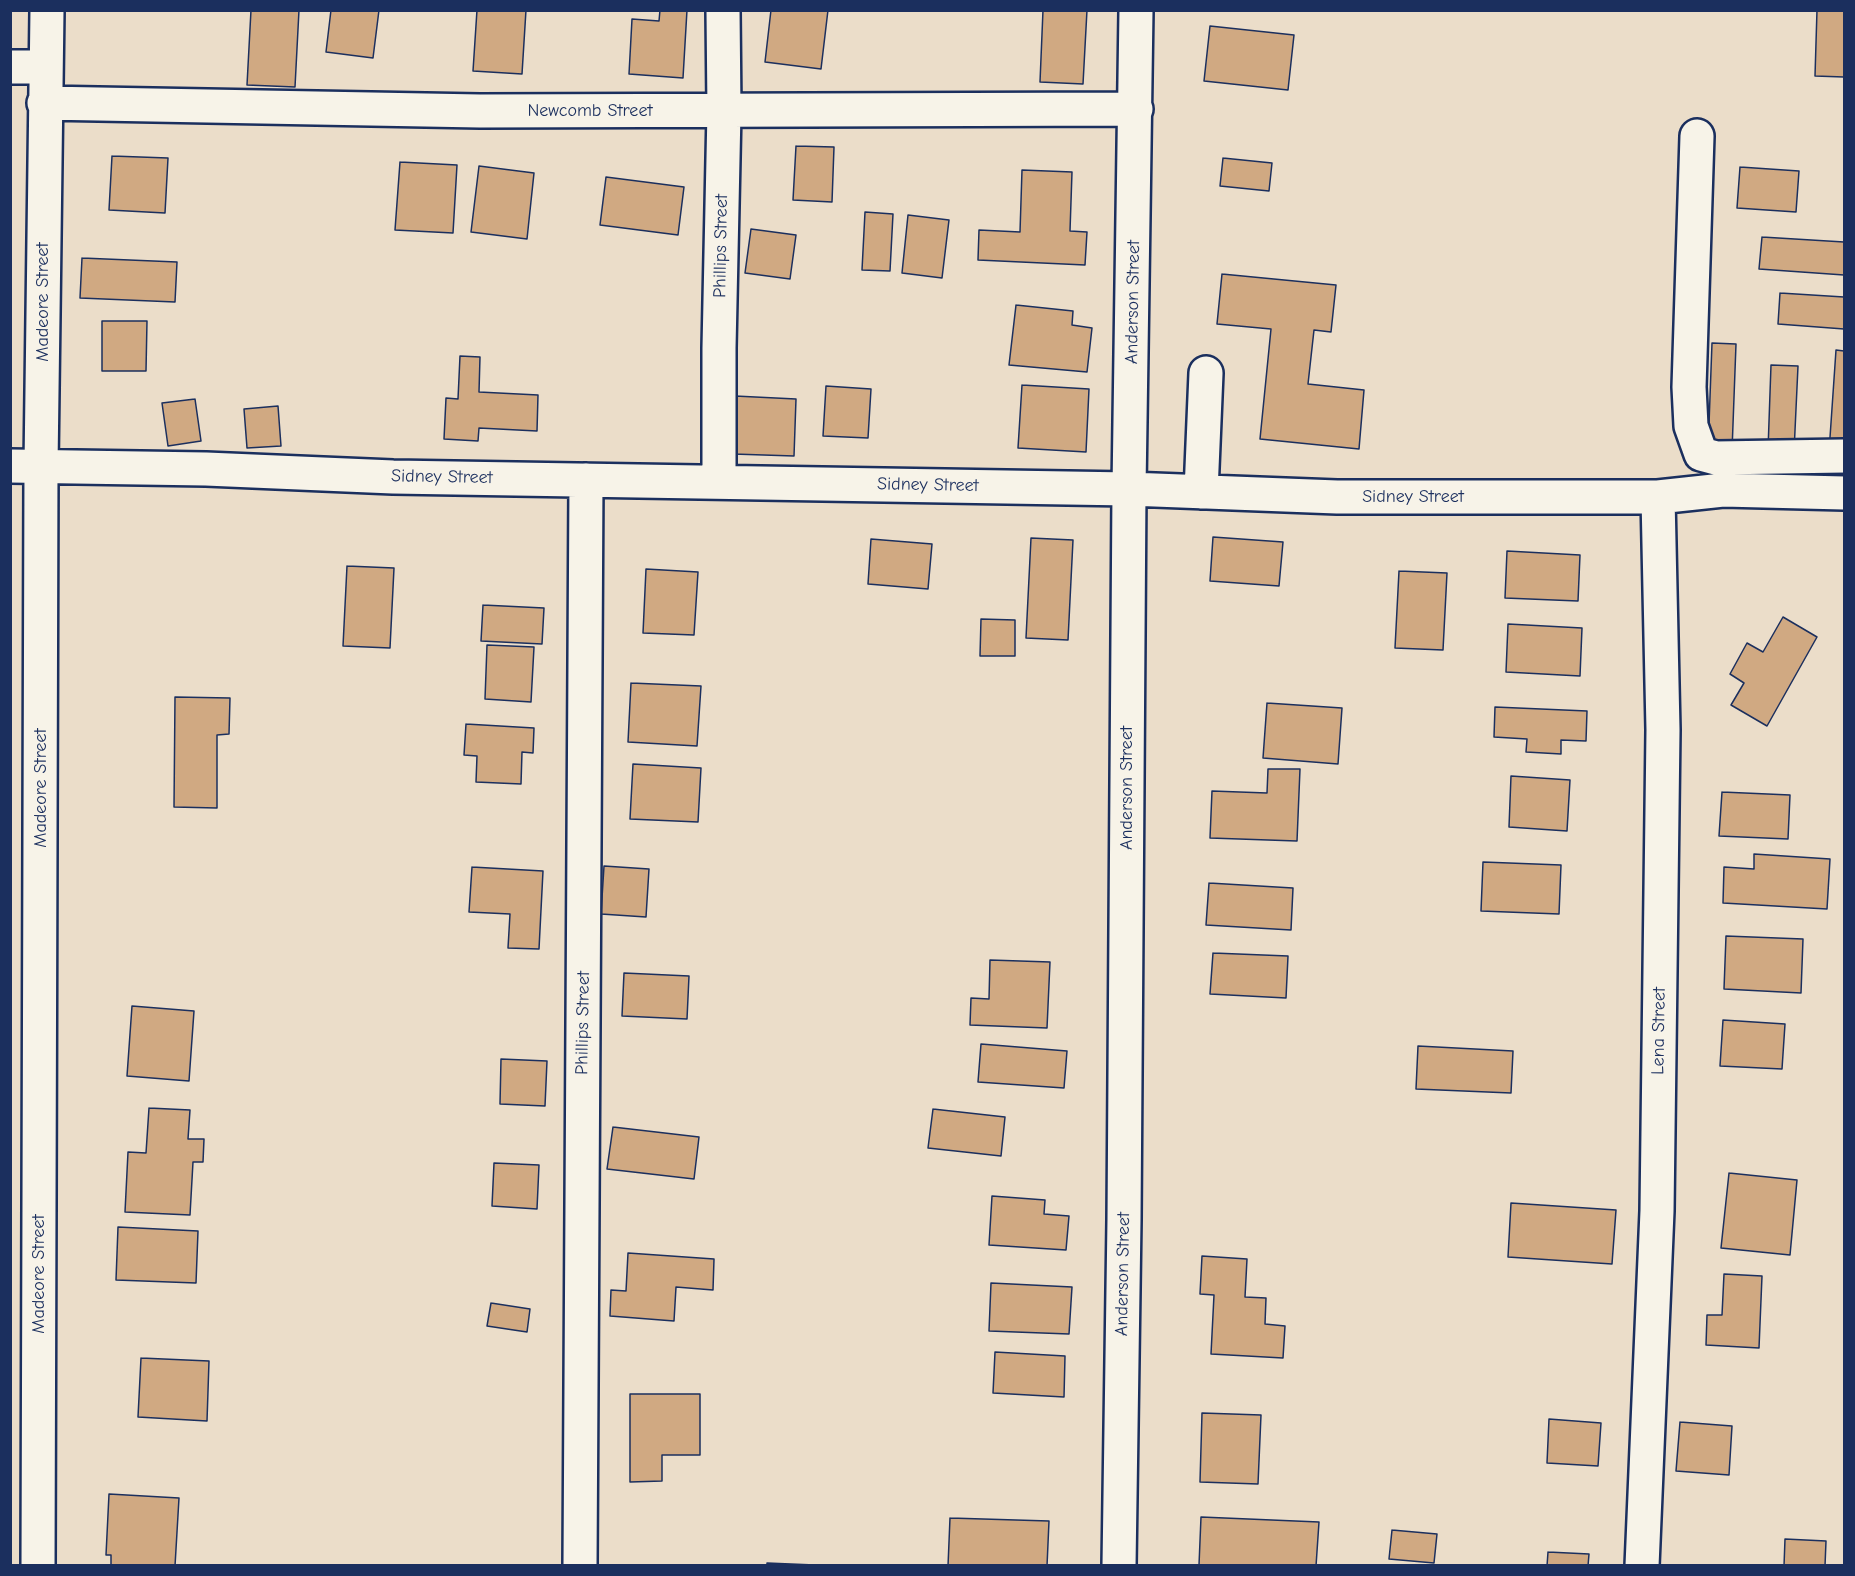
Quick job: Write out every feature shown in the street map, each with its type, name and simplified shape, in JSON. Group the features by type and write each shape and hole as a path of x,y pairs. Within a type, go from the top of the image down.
{"street":[{"name":"Madeore Street","path":"38,1566 26,466 47,10"},
{"name":"Phillips Street","path":"719,482 719,348 724,111 723,10"},
{"name":"Anderson Street","path":"1119,1566 1136,10"},
{"path":"10,67 45,67"},
{"name":"Newcomb Street","path":"44,103 480,111 1136,109"},
{"path":"1696,136 1689,387 1691,426 1701,454 1716,458 1845,456"},
{"path":"1201,492 1206,373"},
{"name":"Sidney Street","path":"26,466 206,469 393,477 1129,489 1337,497 1658,497 1723,490 1845,493"},
{"name":"Phillips Street","path":"580,1566 586,480"},
{"name":"Lena Street","path":"1642,1566 1657,1211 1663,730 1658,497"}],"building":[{"path":"251,10 299,10 295,87 247,85"},
{"path":"331,10 379,10 373,58 326,52"},
{"path":"477,10 526,10 522,74 473,71"},
{"path":"660,10 687,10 683,78 629,74 632,19 659,21"},
{"path":"771,10 828,10 821,69 765,62"},
{"path":"1043,10 1087,10 1083,84 1040,82"},
{"path":"1817,10 1844,10 1844,77 1815,76"},
{"path":"1210,26 1294,35 1288,90 1204,81"},
{"path":"796,146 834,147 832,202 793,200"},
{"path":"112,156 168,158 165,213 109,210"},
{"path":"1223,158 1272,163 1269,191 1220,186"},
{"path":"400,162 457,165 453,233 395,230"},
{"path":"479,166 534,173 527,239 471,232"},
{"path":"1740,167 1799,171 1796,212 1737,208"},
{"path":"1022,170 1072,172 1070,231 1087,232 1085,265 978,260 979,230 1020,232"},
{"path":"606,177 684,187 678,235 600,225"},
{"path":"865,212 893,214 890,271 862,270"},
{"path":"908,215 949,220 942,278 902,273"},
{"path":"751,229 796,235 790,279 745,273"},
{"path":"1762,237 1844,242 1844,275 1759,269"},
{"path":"82,258 177,262 175,302 80,298"},
{"path":"1222,274 1336,285 1331,332 1314,330 1308,384 1364,390 1359,449 1260,439 1271,329 1217,324"},
{"path":"1780,293 1844,297 1844,329 1778,324"},
{"path":"1016,305 1073,311 1072,325 1092,328 1087,372 1009,365"},
{"path":"102,321 147,321 146,371 102,371"},
{"path":"1712,343 1736,344 1732,451 1708,451"},
{"path":"1836,350 1844,351 1844,453 1829,452"},
{"path":"460,356 480,357 479,392 538,395 537,431 479,428 478,441 444,439 446,398 458,399"},
{"path":"1771,365 1798,366 1794,452 1768,450"},
{"path":"1022,385 1089,389 1086,452 1018,448"},
{"path":"826,386 871,389 868,438 823,436"},
{"path":"735,396 796,399 794,456 733,454"},
{"path":"195,399 201,441 168,446 162,403"},
{"path":"278,406 281,446 247,448 244,409"},
{"path":"1213,537 1283,542 1279,586 1210,581"},
{"path":"1031,538 1073,540 1068,640 1026,638"},
{"path":"871,539 932,544 928,589 868,584"},
{"path":"1507,551 1580,555 1578,601 1505,598"},
{"path":"347,566 394,568 390,648 343,646"},
{"path":"646,569 698,572 694,635 643,633"},
{"path":"1399,571 1447,573 1443,650 1395,648"},
{"path":"483,605 544,608 542,644 481,641"},
{"path":"1783,617 1817,637 1767,726 1731,705 1744,683 1730,674 1747,643 1763,652"},
{"path":"981,619 1015,620 1015,656 980,656"},
{"path":"1508,624 1582,628 1580,676 1506,672"},
{"path":"487,645 534,647 531,702 485,699"},
{"path":"631,683 701,686 697,746 628,742"},
{"path":"175,697 230,698 229,734 217,735 217,808 174,807"},
{"path":"1267,703 1342,708 1338,764 1263,758"},
{"path":"1495,707 1587,711 1586,741 1561,740 1561,754 1526,752 1527,739 1494,737"},
{"path":"466,724 534,728 533,753 522,752 521,784 476,782 477,756 464,755"},
{"path":"633,764 701,768 698,822 630,819"},
{"path":"1268,769 1300,769 1297,841 1210,838 1212,791 1267,793"},
{"path":"1511,776 1570,780 1567,831 1509,827"},
{"path":"1722,792 1790,795 1788,839 1719,836"},
{"path":"1754,854 1830,859 1827,909 1723,903 1724,867 1754,869"},
{"path":"1483,862 1561,865 1559,914 1481,911"},
{"path":"604,866 649,869 646,917 601,914"},
{"path":"472,867 543,871 539,949 508,948 510,914 469,912"},
{"path":"1209,883 1293,888 1291,930 1206,925"},
{"path":"1726,936 1803,939 1801,993 1724,989"},
{"path":"1213,953 1288,956 1286,998 1210,994"},
{"path":"990,960 1050,962 1047,1028 970,1025 971,998 989,999"},
{"path":"624,973 689,976 687,1019 622,1016"},
{"path":"132,1006 194,1011 189,1081 127,1076"},
{"path":"1723,1020 1785,1024 1782,1069 1720,1066"},
{"path":"981,1044 1067,1051 1064,1088 978,1082"},
{"path":"1418,1046 1513,1051 1511,1093 1416,1089"},
{"path":"501,1059 547,1061 545,1106 500,1104"},
{"path":"149,1108 190,1110 188,1139 204,1139 203,1162 193,1162 190,1215 125,1212 128,1152 146,1153"},
{"path":"933,1109 1005,1117 1001,1156 928,1148"},
{"path":"613,1127 699,1137 694,1179 607,1169"},
{"path":"494,1163 539,1165 537,1209 492,1206"},
{"path":"1729,1173 1797,1180 1790,1255 1721,1248"},
{"path":"992,1196 1045,1200 1044,1214 1069,1216 1066,1250 989,1245"},
{"path":"1511,1203 1616,1210 1612,1264 1508,1257"},
{"path":"118,1227 198,1231 196,1283 116,1280"},
{"path":"628,1253 714,1259 713,1290 676,1287 674,1321 610,1316 611,1290 626,1291"},
{"path":"1202,1256 1247,1259 1245,1297 1266,1298 1265,1324 1285,1326 1283,1358 1211,1354 1214,1295 1200,1294"},
{"path":"1724,1274 1762,1276 1759,1348 1706,1345 1707,1315 1722,1315"},
{"path":"991,1283 1072,1287 1069,1334 989,1331"},
{"path":"491,1303 530,1309 527,1332 487,1326"},
{"path":"995,1352 1065,1356 1064,1397 993,1393"},
{"path":"141,1358 209,1361 207,1421 138,1417"},
{"path":"630,1394 700,1394 700,1455 662,1455 662,1481 630,1482"},
{"path":"1202,1413 1261,1415 1258,1484 1200,1482"},
{"path":"1549,1419 1601,1423 1598,1466 1547,1463"},
{"path":"1680,1422 1732,1426 1729,1475 1676,1471"},
{"path":"109,1494 179,1498 175,1566 111,1566 111,1555 106,1555"},
{"path":"1201,1517 1319,1522 1316,1566 1199,1565"},
{"path":"950,1518 1049,1521 1047,1566 948,1566"},
{"path":"1392,1530 1437,1534 1434,1563 1389,1559"},
{"path":"1785,1539 1826,1541 1825,1566 1784,1566"},
{"path":"1548,1552 1589,1554 1588,1566 1547,1566"},
{"path":"767,1563 815,1565 815,1566 767,1566"}]}
